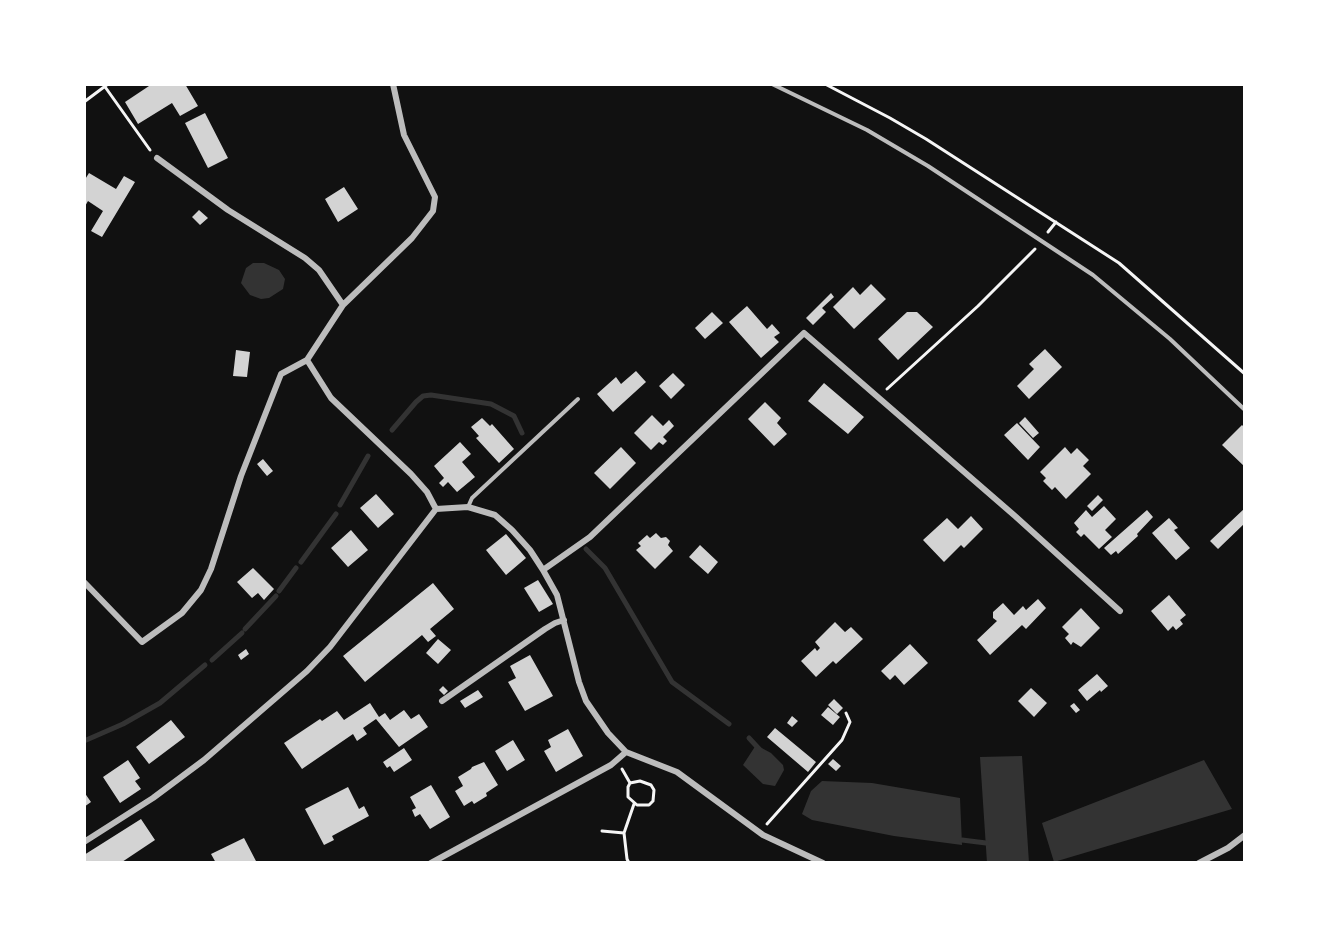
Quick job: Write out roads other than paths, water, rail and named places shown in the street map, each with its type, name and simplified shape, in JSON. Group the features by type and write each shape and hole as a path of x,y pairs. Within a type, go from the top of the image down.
{"street":[{"path":"84,582 142,642 182,613 201,590 211,568 241,476 281,374 307,360 343,305 412,238 433,211 435,196 404,135 393,84"},
{"path":"157,158 228,210 305,258 319,270 343,305"},
{"path":"543,570 590,537 804,333 1015,516 1120,611"},
{"path":"307,360 331,398 411,474 427,492 436,509"},
{"path":"84,842 153,798 204,760 307,670 330,647 436,509 468,507 495,515 530,550 543,570 557,595 586,702 608,733 626,752 677,772 759,832 823,863"},
{"path":"442,701 544,628 564,620"},
{"path":"431,863 611,765 626,752"},
{"path":"1199,863 1228,848 1245,835"}],"lane":[{"path":"772,84 867,130 928,166 1093,275 1170,339 1245,410"},
{"path":"468,507 472,498 578,399"}],"waterway":[{"path":"392,430 416,402 423,396 431,395 491,404 514,416 522,433"},
{"path":"340,505 368,456"},
{"path":"301,562 336,514"},
{"path":"586,549 605,568 672,682 729,724"},
{"path":"279,591 296,568"},
{"path":"245,629 276,596"},
{"path":"212,660 242,633"},
{"path":"84,741 123,724 160,703 205,665"},
{"path":"749,738 761,751"},
{"path":"962,840 986,843"}]}
